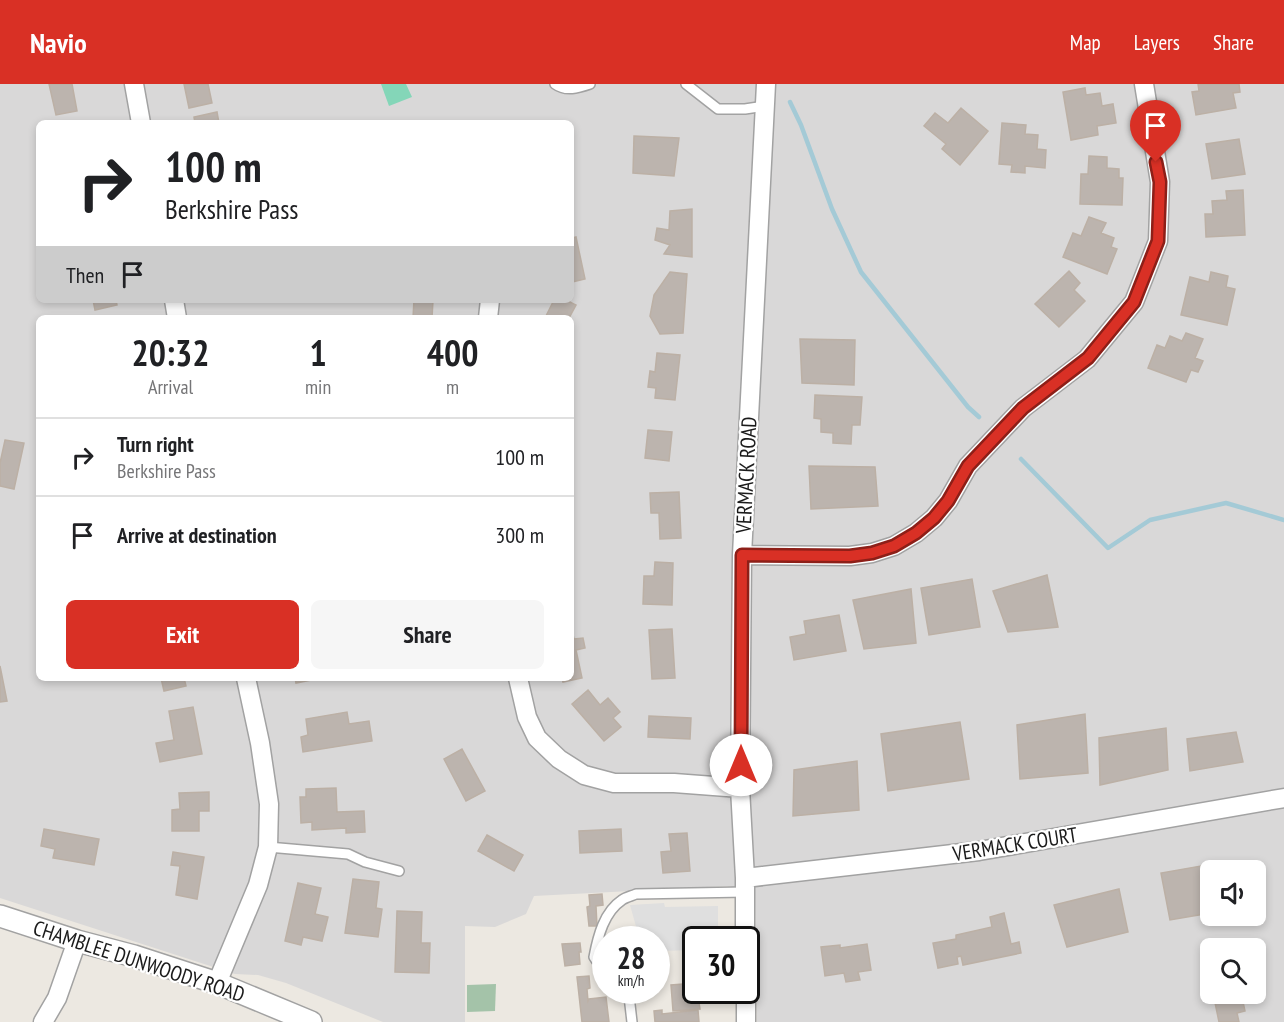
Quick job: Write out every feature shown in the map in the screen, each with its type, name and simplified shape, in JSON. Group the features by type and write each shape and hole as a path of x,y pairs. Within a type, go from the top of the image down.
{"street":[{"path":"134,84 140,120"},
{"name":"VERMACK ROAD","path":"745,926 741,788 742,555 766,84"},
{"path":"742,555 850,556 872,553 894,546 916,533 934,518 948,501 968,466 1023,408 1088,358 1134,302 1158,241 1160,182 1143,84"},
{"path":"217,983 258,885 268,847 269,804 260,743 247,681"},
{"path":"519,681 527,717 537,738 559,759 584,775 614,783 674,783 741,788"},
{"name":"VERMACK COURT","path":"745,885 979,851 1284,798"},
{"name":"CHAMBLEE DUNWOODY ROAD","path":"0,916 217,983 311,1022"},
{"path":"43,1022 57,998 77,941"},
{"path":"746,1004 746,1022"}],"lane":[{"path":"555,84 564,89 590,84"},
{"path":"686,84 718,109 765,106"},
{"path":"268,847 348,854 365,862 399,871"},
{"path":"603,926 609,913 623,899 636,894 745,885"},
{"path":"630,1004 632,1022"}],"shaded area":[{"path":"0,84 1284,84 1284,1022 757,1022 757,1004 760,1004 760,926 756,926 755,892 727,886 534,896 526,914 495,927 465,926 465,1022 383,1022 286,983 258,975 235,974 0,898"},
{"path":"664,903 665,907 718,906 718,926 682,926 682,950 670,951 670,926 636,926 630,905"}],"green space":[{"path":"381,84 406,84 412,97 389,106"},
{"path":"496,984 495,1011 467,1012 467,985"}],"building":[{"path":"49,84 72,84 77,111 56,115"},
{"path":"184,84 208,84 212,103 189,108"},
{"path":"1198,84 1239,84 1240,92 1233,93 1236,108 1196,115 1192,92 1199,91"},
{"path":"1085,88 1086,95 1100,93 1102,106 1113,104 1116,123 1097,126 1098,135 1071,140 1063,92"},
{"path":"961,108 988,131 960,165 942,149 946,144 924,126 935,113 948,123"},
{"path":"217,112 218,120 194,120 194,117"},
{"path":"1002,123 1026,125 1025,134 1038,135 1037,149 1046,150 1045,168 1025,166 1025,173 1011,172 1012,165 999,164"},
{"path":"634,136 679,138 674,176 633,173"},
{"path":"1239,139 1245,174 1212,179 1206,144"},
{"path":"1089,156 1107,157 1107,168 1119,169 1119,178 1123,178 1122,205 1080,204 1081,174 1088,174"},
{"path":"1243,190 1245,235 1206,237 1205,214 1213,214 1212,201 1227,200 1226,191"},
{"path":"692,209 692,257 664,254 670,245 655,240 657,228 669,230 670,211"},
{"path":"1089,217 1106,223 1101,233 1114,238 1111,247 1117,249 1107,274 1063,257 1073,233 1081,236"},
{"path":"576,237 585,279 574,282 574,238"},
{"path":"1069,271 1080,283 1074,290 1085,301 1059,327 1035,304"},
{"path":"670,272 687,274 683,333 660,334 650,316 654,295"},
{"path":"1211,272 1228,276 1226,287 1235,289 1227,325 1181,315 1190,277 1209,282"},
{"path":"94,303 117,303 117,305 95,310"},
{"path":"414,303 433,303 432,315 413,315"},
{"path":"552,303 576,305 571,315 546,315"},
{"path":"1186,333 1203,339 1195,358 1203,361 1198,372 1191,370 1186,382 1148,368 1157,345 1165,348 1170,336 1182,341"},
{"path":"800,339 855,340 854,385 802,383"},
{"path":"657,353 680,355 675,400 655,398 656,388 648,387 650,371 655,372"},
{"path":"815,395 862,397 860,425 852,425 851,444 833,443 833,433 821,432 821,419 814,418"},
{"path":"648,430 672,432 669,461 645,458"},
{"path":"5,440 24,443 14,489 0,486 0,463"},
{"path":"809,466 875,467 878,506 811,509"},
{"path":"679,492 681,538 660,539 659,513 651,513 650,493"},
{"path":"655,562 673,563 672,605 643,604 644,576 654,576"},
{"path":"1047,575 1058,627 1008,632 993,591"},
{"path":"972,579 980,627 929,635 921,588"},
{"path":"911,589 916,643 864,649 853,600"},
{"path":"839,615 846,651 794,660 790,637 806,634 804,621"},
{"path":"672,629 675,678 652,679 649,630"},
{"path":"583,638 585,648 576,650 582,678 574,680 574,639"},
{"path":"0,666 7,701 0,702"},
{"path":"162,681 185,681 186,686 164,691"},
{"path":"588,690 600,705 608,698 620,712 613,718 621,727 604,741 572,704"},
{"path":"193,707 202,754 160,762 156,743 174,740 169,711"},
{"path":"347,712 349,724 369,721 372,741 303,752 301,737 308,735 306,719"},
{"path":"1085,714 1088,773 1020,779 1017,725"},
{"path":"649,716 691,718 690,739 648,737"},
{"path":"960,722 969,779 888,791 881,734"},
{"path":"1166,728 1168,770 1100,785 1099,738"},
{"path":"1236,732 1243,762 1190,771 1187,739"},
{"path":"462,749 485,791 466,801 444,759"},
{"path":"857,761 859,810 793,816 794,770"},
{"path":"336,788 337,812 364,811 365,832 346,833 346,828 312,830 312,822 301,823 300,797 306,797 306,789"},
{"path":"209,792 209,811 199,811 199,831 172,831 172,810 180,809 179,793"},
{"path":"44,829 99,839 94,865 53,858 55,849 41,846"},
{"path":"621,829 622,851 580,853 579,831"},
{"path":"687,833 690,871 663,873 661,852 671,851 669,834"},
{"path":"487,835 523,855 514,871 478,851"},
{"path":"173,852 204,857 197,899 176,895 180,866 171,865"},
{"path":"1200,866 1200,915 1170,920 1161,873"},
{"path":"353,879 379,882 376,908 382,909 378,937 345,933"},
{"path":"298,883 321,888 315,914 328,917 322,941 303,937 301,945 285,941"},
{"path":"1119,889 1128,932 1067,947 1054,905"},
{"path":"602,894 603,905 596,906 597,926 589,926 587,907 590,906 589,895"},
{"path":"397,911 422,912 421,943 430,943 429,973 395,972"},
{"path":"1004,913 1011,944 1019,942 1021,953 963,965 961,956 957,957 958,964 938,968 933,943 956,939 956,935 992,927 990,917"},
{"path":"580,943 580,964 565,966 562,944"},
{"path":"867,944 871,970 858,972 860,980 846,982 844,973 825,976 821,947 840,945 840,948"},
{"path":"589,976 588,1001 592,999 592,1004 607,1004 609,1022 582,1022 577,977"},
{"path":"682,984 682,1004 699,1004 700,1009 673,1011 671,985"},
{"path":"1215,1004 1243,1004 1245,1011 1237,1013 1239,1022 1219,1022"},
{"path":"662,1010 662,1014 698,1010 699,1022 655,1022 654,1011"}],"waterway":[{"path":"790,102 801,125 832,209 861,272 968,407 979,417"},
{"path":"1021,459 1108,548 1150,520 1226,503 1284,520"}],"route":[{"path":"741,765 742,555 850,556 872,553 894,546 916,533 934,518 948,501 968,466 1023,408 1088,358 1134,302 1158,241 1160,182 1156,162"}]}
